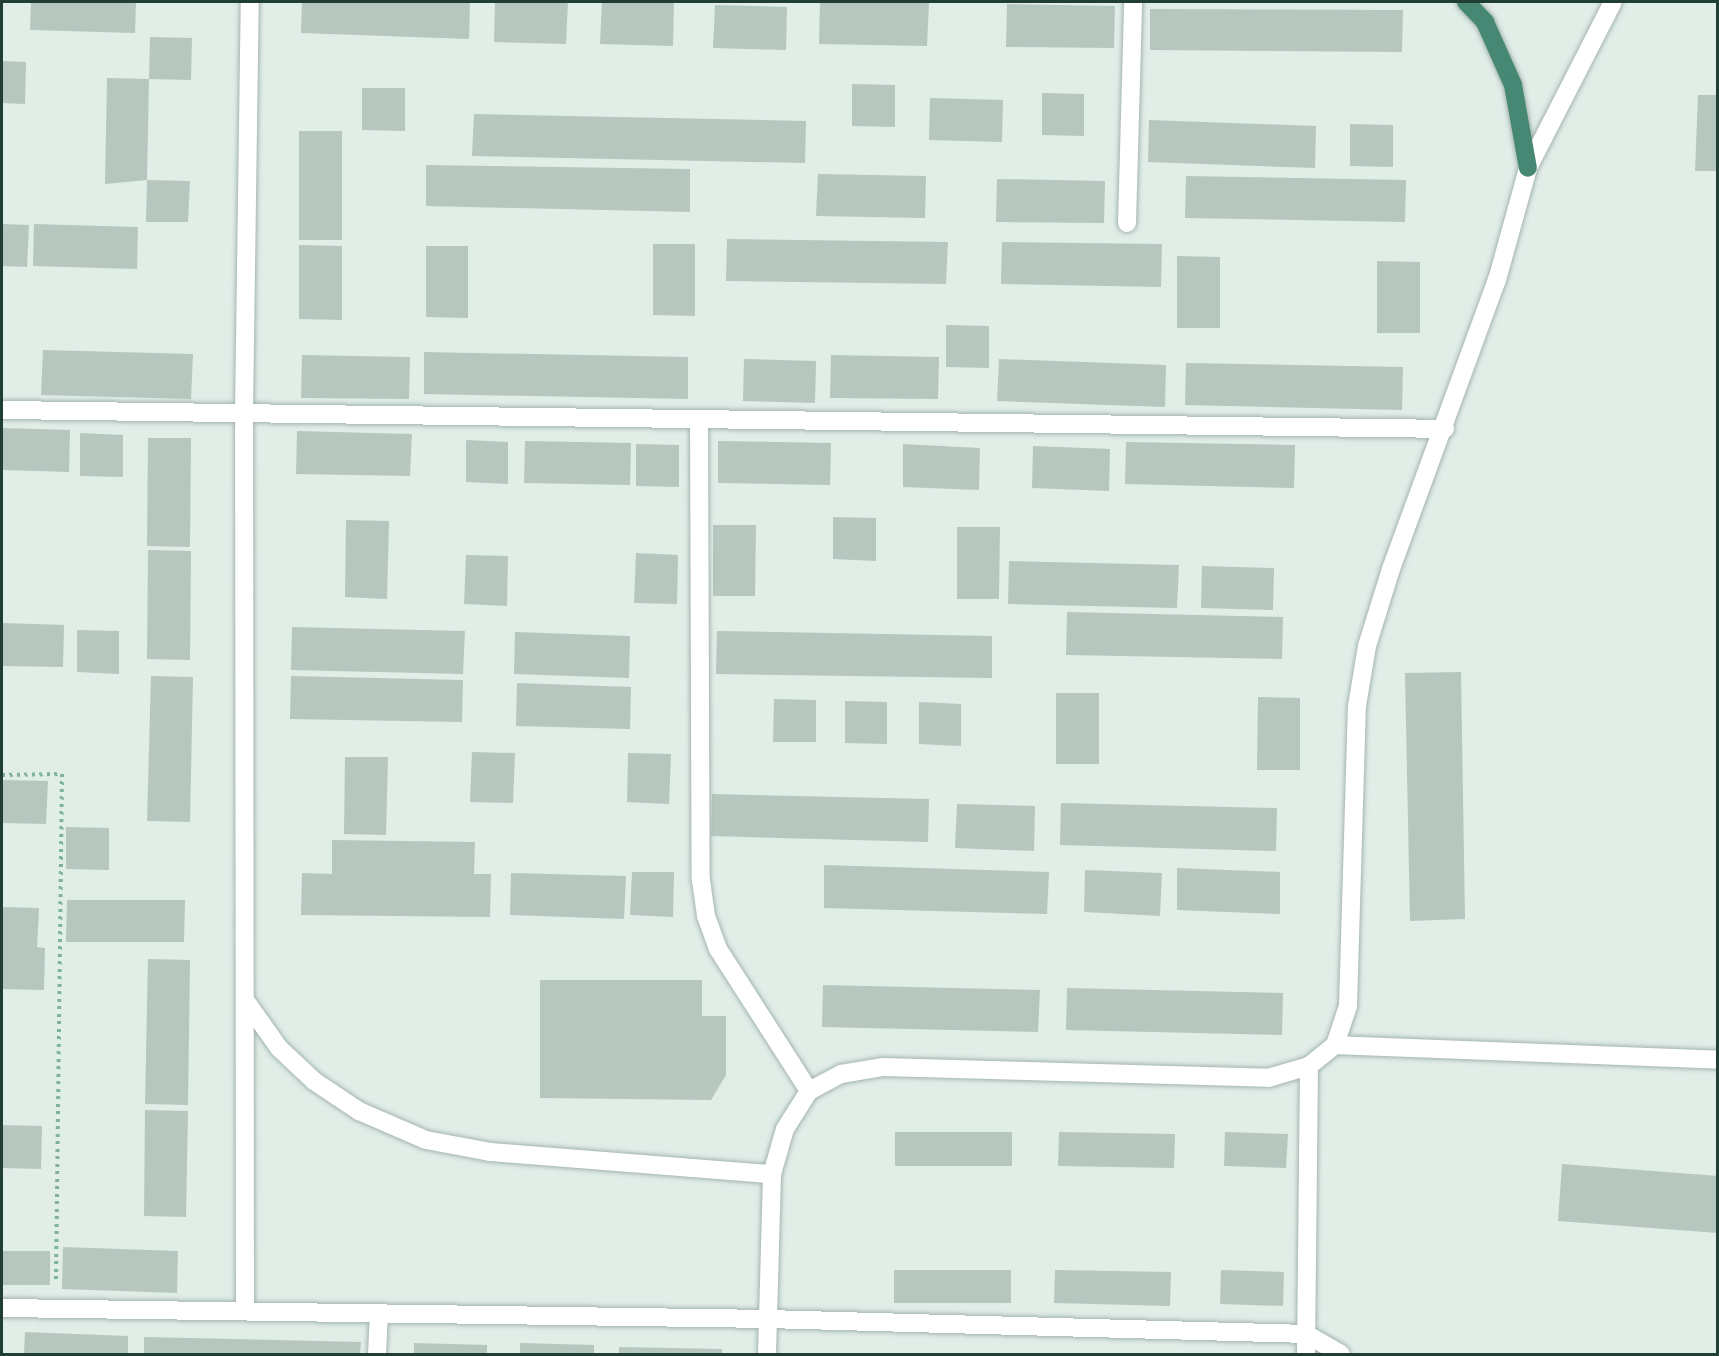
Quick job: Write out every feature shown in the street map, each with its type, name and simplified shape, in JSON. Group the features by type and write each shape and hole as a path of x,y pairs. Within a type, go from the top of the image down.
{"highway":[{"path":"1466,2 1485,22 1513,85 1528,168"}],"street":[{"path":"245,1311 244,413 249,2"},
{"path":"1127,223 1133,2"},
{"path":"766,1354 772,1174 785,1129 809,1091 841,1074 883,1067 1268,1078 1309,1066 1335,1045 1348,1006 1357,706 1367,646 1391,569 1445,429 1497,280 1528,168 1613,2"},
{"path":"2,410 1445,429"},
{"path":"699,420 700,820 706,916 718,948 809,1091"},
{"path":"245,1000 279,1048 314,1081 359,1111 426,1140 490,1152 772,1174"},
{"path":"1335,1045 1718,1060"},
{"path":"1306,1354 1309,1066"},
{"path":"2,1308 767,1319 1306,1334 1341,1354"},
{"path":"377,1354 379,1312"}],"path":[{"path":"2,775 62,774 56,1308"}],"building":[{"path":"31,2 136,2 135,33 30,30"},
{"path":"302,2 470,2 469,39 301,33"},
{"path":"495,2 568,2 566,44 494,42"},
{"path":"602,2 674,3 673,46 600,44"},
{"path":"820,2 929,3 927,46 819,44"},
{"path":"1007,4 1115,6 1114,48 1006,47"},
{"path":"715,5 787,7 786,50 713,48"},
{"path":"1150,9 1403,10 1402,52 1150,50"},
{"path":"150,37 192,38 191,80 149,79"},
{"path":"2,61 26,62 25,104 2,103"},
{"path":"107,78 149,79 147,180 105,184"},
{"path":"852,84 895,85 895,127 852,126"},
{"path":"362,88 405,88 405,131 362,130"},
{"path":"1042,93 1084,94 1084,136 1042,135"},
{"path":"1698,95 1718,95 1718,171 1695,171"},
{"path":"930,98 1003,100 1002,142 929,140"},
{"path":"474,114 806,121 805,163 472,156"},
{"path":"1149,120 1316,126 1315,168 1148,162"},
{"path":"1350,124 1393,125 1393,167 1350,166"},
{"path":"299,131 342,131 342,240 299,240"},
{"path":"426,165 690,169 690,212 426,206"},
{"path":"818,174 926,176 925,218 816,216"},
{"path":"1186,176 1406,180 1405,222 1185,218"},
{"path":"997,179 1105,181 1104,223 996,222"},
{"path":"147,180 190,181 188,222 146,222"},
{"path":"2,224 29,225 27,267 2,266"},
{"path":"34,224 138,227 137,269 33,266"},
{"path":"727,239 948,242 946,284 726,281"},
{"path":"1002,242 1162,244 1161,287 1001,284"},
{"path":"653,244 695,244 695,316 653,315"},
{"path":"299,245 342,246 342,320 299,319"},
{"path":"426,246 468,246 468,318 426,317"},
{"path":"1177,256 1220,257 1220,328 1177,328"},
{"path":"1377,261 1420,262 1420,333 1377,333"},
{"path":"946,325 989,326 989,368 946,367"},
{"path":"43,350 193,354 191,399 41,395"},
{"path":"424,352 688,357 688,399 424,394"},
{"path":"302,355 410,357 409,399 301,398"},
{"path":"831,355 939,357 938,399 830,398"},
{"path":"744,359 816,361 815,403 743,401"},
{"path":"999,359 1166,365 1165,407 997,401"},
{"path":"1186,363 1403,367 1402,410 1185,405"},
{"path":"2,428 70,430 69,472 2,470"},
{"path":"297,431 412,434 410,476 296,474"},
{"path":"80,433 123,435 123,477 80,476"},
{"path":"148,438 191,438 190,547 147,546"},
{"path":"466,440 508,442 508,484 466,482"},
{"path":"525,441 631,443 630,485 524,483"},
{"path":"718,441 831,443 830,485 718,483"},
{"path":"1126,442 1295,445 1294,488 1125,484"},
{"path":"636,444 679,445 679,487 636,486"},
{"path":"903,444 980,448 979,490 903,487"},
{"path":"1033,446 1110,449 1109,491 1032,488"},
{"path":"833,517 876,518 876,561 833,559"},
{"path":"346,520 389,521 387,599 345,597"},
{"path":"713,525 756,525 755,596 713,596"},
{"path":"957,527 1000,527 999,599 957,599"},
{"path":"148,550 191,551 190,660 147,659"},
{"path":"636,553 678,555 677,604 634,603"},
{"path":"466,555 508,556 507,606 464,604"},
{"path":"1009,561 1179,565 1177,608 1008,604"},
{"path":"1202,566 1274,568 1273,610 1201,608"},
{"path":"1067,612 1283,617 1282,659 1066,655"},
{"path":"2,623 64,625 63,667 2,666"},
{"path":"292,627 465,631 463,674 291,670"},
{"path":"77,630 119,631 119,674 77,672"},
{"path":"717,631 992,636 992,678 716,674"},
{"path":"515,632 630,636 629,678 514,674"},
{"path":"1461,672 1465,919 1410,921 1405,673"},
{"path":"151,676 193,677 190,822 147,821"},
{"path":"291,676 463,680 462,722 290,719"},
{"path":"517,683 631,687 630,729 516,726"},
{"path":"1056,693 1099,693 1099,764 1056,764"},
{"path":"1258,697 1300,698 1300,770 1257,770"},
{"path":"774,699 816,700 816,742 773,742"},
{"path":"845,701 887,702 887,744 845,743"},
{"path":"919,702 961,704 961,746 919,744"},
{"path":"472,752 515,753 513,803 470,802"},
{"path":"628,753 671,754 669,804 627,802"},
{"path":"345,757 388,757 386,835 344,834"},
{"path":"2,780 48,781 46,824 2,823"},
{"path":"712,794 929,799 928,842 711,836"},
{"path":"1061,803 1277,808 1276,851 1060,845"},
{"path":"957,804 1035,806 1034,851 955,848"},
{"path":"66,827 109,828 109,870 66,869"},
{"path":"332,840 475,842 474,874 491,874 490,917 301,915 302,873 332,874"},
{"path":"824,865 1049,872 1047,914 824,908"},
{"path":"1177,868 1280,872 1280,914 1177,910"},
{"path":"1085,870 1162,873 1160,916 1084,912"},
{"path":"632,872 674,872 673,917 630,915"},
{"path":"511,873 626,876 624,919 510,915"},
{"path":"67,900 185,900 184,942 66,942"},
{"path":"2,907 39,908 37,947 45,948 44,990 2,989"},
{"path":"148,959 190,960 188,1105 145,1104"},
{"path":"540,980 702,980 702,1016 726,1016 726,1075 711,1100 540,1098"},
{"path":"823,985 1040,990 1038,1032 822,1027"},
{"path":"1067,988 1283,993 1282,1035 1066,1030"},
{"path":"145,1110 188,1111 186,1217 144,1216"},
{"path":"2,1125 42,1126 41,1169 2,1168"},
{"path":"895,1132 1012,1132 1012,1166 895,1166"},
{"path":"1059,1132 1175,1134 1174,1168 1058,1166"},
{"path":"1225,1132 1288,1134 1286,1168 1224,1166"},
{"path":"1562,1164 1718,1176 1718,1233 1558,1221"},
{"path":"63,1247 178,1251 177,1293 62,1289"},
{"path":"2,1251 50,1251 50,1285 2,1285"},
{"path":"894,1270 1011,1270 1011,1303 894,1303"},
{"path":"1055,1270 1171,1272 1170,1306 1054,1303"},
{"path":"1221,1270 1284,1272 1283,1306 1220,1304"},
{"path":"25,1332 128,1336 128,1354 24,1354"},
{"path":"144,1337 361,1342 360,1354 144,1354"},
{"path":"414,1343 487,1345 487,1354 414,1354"},
{"path":"520,1343 594,1345 594,1354 520,1354"},
{"path":"619,1347 722,1349 722,1354 619,1354"}]}
